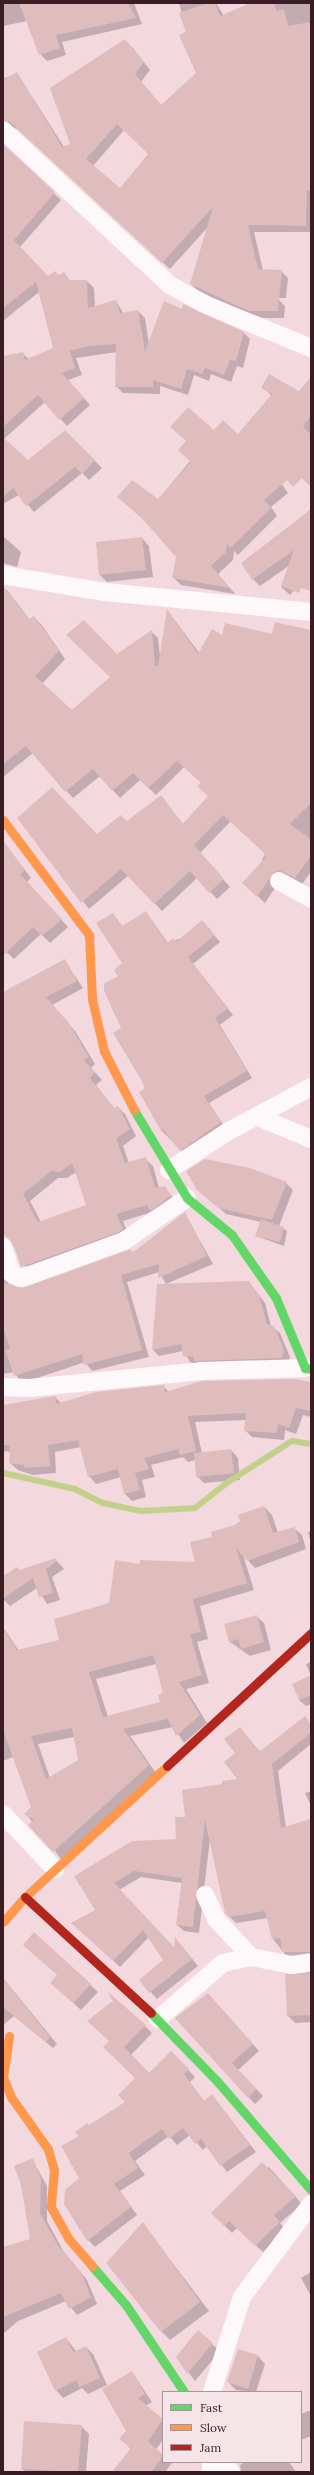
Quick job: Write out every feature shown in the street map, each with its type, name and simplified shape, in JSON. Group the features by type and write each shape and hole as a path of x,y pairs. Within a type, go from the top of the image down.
{"street":[{"path":"3,130 170,285 204,304 311,348"},
{"path":"3,575 105,592 311,612"},
{"path":"3,820 89,935 92,999 104,1051 142,1127 187,1198 232,1235 276,1298 308,1369 201,1372 29,1388 3,1387"},
{"path":"279,881 311,899"},
{"path":"169,1170 311,1087"},
{"path":"258,1117 311,1139"},
{"path":"3,1247 12,1274 20,1278 124,1241 187,1198"},
{"path":"3,1922 24,1897 311,1634"},
{"path":"3,1814 55,1869"},
{"path":"205,1895 216,1919 251,1957"},
{"path":"24,1897 158,2019 217,2081 311,2190"},
{"path":"158,2019 223,1963 251,1957 292,1965 311,1962"},
{"path":"9,2036 3,2077 11,2097 48,2150 54,2170 51,2207 68,2238 126,2305 183,2391"},
{"path":"212,2391 242,2298 311,2204"},
{"path":"225,2463 231,2472"}],"building":[{"path":"19,3 128,3 136,18 56,35 60,48 39,55"},
{"path":"207,3 215,3 220,16 250,3 274,3 277,11 284,9 288,26 311,22 311,190 307,191 306,226 248,225 258,269 282,270 278,311 249,311 190,284 213,207 162,263 10,122 3,120 3,80 17,72 62,147 70,144 50,88 125,39 144,62 135,74 161,105 196,73 179,35 186,32 179,13","holes":["117,124 148,154 120,188 86,159"]},
{"path":"3,144 55,192 14,240 48,276 55,271 59,276 64,272 70,280 87,280 88,308 116,300 120,313 138,310 145,351 164,301 182,309 183,304 244,332 236,361 230,360 224,375 205,368 202,374 187,369 181,389 153,380 153,387 115,387 116,344 89,346 70,351 75,368 62,373 84,398 59,420 38,395 3,427 3,356 23,352 25,360 53,348 36,282 3,308"},
{"path":"269,374 299,391 311,377 311,416 303,426 311,435 311,487 302,478 293,487 287,480 264,500 271,508 230,548 227,544 226,552 211,566 230,588 172,578 176,557 140,516 117,497 132,480 158,499 191,462 178,450 186,441 170,427 188,407 214,430 223,420 238,434 272,394 261,388"},
{"path":"65,430 95,460 82,474 75,467 26,506 13,488 3,497 3,437 28,460"},
{"path":"310,510 311,591 301,588 299,593 281,586 294,550 252,580 241,563"},
{"path":"142,537 146,570 99,575 96,542"},
{"path":"3,586 29,619 34,616 59,651 35,676 72,710 110,677 66,635 84,620 117,654 152,630 155,666 158,666 167,609 198,654 212,629 222,635 225,623 272,634 275,622 311,630 311,803 290,824 311,839 311,856 295,878 281,871 274,872 257,897 242,883 265,858 264,853 223,815 194,845 224,879 209,893 190,871 154,904 121,869 81,903 17,818 52,787 97,834 121,815 127,821 161,795 183,824 208,796 197,786 201,783 177,761 148,788 133,773 112,791 93,769 65,792 26,746 3,764"},
{"path":"3,841 25,870 20,874 62,919 42,936 33,927 3,956"},
{"path":"146,911 167,943 173,938 176,942 202,920 215,935 188,957 228,1008 215,1018 247,1071 204,1096 221,1122 180,1151 163,1129 161,1131 139,1092 146,1088 113,1033 121,1028 104,991 104,984 118,976 114,970 122,963 96,923 113,913 122,926"},
{"path":"65,959 77,981 46,997 68,1022 89,1057 84,1060 95,1072 90,1078 114,1108 118,1106 130,1129 116,1138 125,1163 146,1157 155,1188 165,1186 171,1196 150,1211 147,1205 116,1214 123,1229 119,1232 21,1267 13,1243 3,1234 3,992","holes":["72,1163 86,1205 38,1222 23,1194 51,1171 60,1172"]},
{"path":"205,1159 250,1168 287,1182 272,1220 218,1208 197,1190 186,1171"},
{"path":"185,1212 207,1256 158,1278 159,1264 121,1275 142,1350 84,1365 82,1354 14,1376 5,1350 10,1349 3,1327 3,1282 23,1288 131,1249 132,1253"},
{"path":"261,1219 284,1227 280,1242 255,1236"},
{"path":"249,1281 259,1295 267,1324 274,1326 284,1350 282,1358 194,1361 194,1357 183,1356 181,1344 152,1350 157,1284"},
{"path":"294,1379 311,1382 311,1411 296,1408 289,1428 278,1424 277,1433 244,1431 246,1413 188,1416 196,1451 180,1455 178,1449 144,1458 149,1469 135,1473 140,1490 124,1494 118,1469 88,1477 78,1440 48,1445 50,1466 24,1468 24,1465 9,1463 10,1445 3,1445 3,1405 55,1396 56,1404 96,1392 164,1385 165,1392 202,1381"},
{"path":"231,1449 234,1473 196,1477 194,1453"},
{"path":"264,1506 273,1533 295,1527 299,1542 247,1561 236,1548 247,1583 193,1599 201,1632 190,1634 202,1675 179,1682 200,1715 176,1736 168,1719 123,1729 149,1765 53,1852 28,1825 34,1820 24,1814 31,1807 3,1730 3,1628 17,1650 59,1640 54,1619 109,1603 115,1560 140,1564 140,1560 195,1562 190,1542 212,1537 211,1532 241,1523 238,1515","holes":["153,1655 163,1693 158,1695 160,1702 103,1717 89,1672","72,1728 78,1760 46,1779 31,1736"]},
{"path":"56,1558 57,1561 46,1569 53,1593 39,1597 33,1578 3,1599 3,1576 17,1567 19,1570"},
{"path":"257,1615 264,1642 241,1649 238,1639 229,1642 224,1624"},
{"path":"311,1675 311,1695 299,1700 292,1684"},
{"path":"305,1716 311,1724 311,1733 272,1764 281,1828 311,1819 311,1952 282,1952 280,1938 272,1939 265,1911 229,1917 225,1913 205,1820 193,1927 176,1925 182,1878 134,1871 114,1883 174,1947 175,1937 192,1959 149,1993 139,1980 163,1960 143,1930 113,1961 71,1923 95,1910 74,1876 132,1841 176,1839 175,1817 185,1817 182,1790 222,1784 222,1781 237,1779 224,1762 235,1753 224,1739 240,1727 259,1752"},
{"path":"34,1932 91,1984 73,2003 50,1983 57,1975 23,1945"},
{"path":"311,1973 311,2015 287,2016 285,1974"},
{"path":"3,1978 50,2037 46,2042 3,2007"},
{"path":"108,1992 146,2025 124,2047 149,2073 171,2051 189,2069 184,2074 204,2101 212,2094 250,2145 220,2166 201,2139 195,2144 183,2128 169,2139 162,2129 129,2153 138,2168 114,2184 131,2207 87,2241 64,2204 65,2190 79,2178 61,2146 79,2136 75,2132 87,2123 89,2125 125,2102 118,2095 135,2078 103,2047 109,2041 87,2021 111,2002 114,2004"},
{"path":"208,1993 253,2044 232,2063 257,2089 248,2098 175,2018"},
{"path":"33,2158 41,2179 40,2213 57,2244 81,2272 91,2297 69,2309 61,2293 3,2317 3,2247 30,2239 21,2185 14,2166"},
{"path":"262,2162 296,2196 274,2215 280,2222 255,2246 229,2221 224,2226 211,2213"},
{"path":"143,2222 200,2302 161,2332 106,2263"},
{"path":"198,2330 213,2343 187,2374 176,2357"},
{"path":"66,2337 73,2352 86,2346 100,2378 79,2387 77,2380 55,2391 37,2352"},
{"path":"238,2349 258,2355 248,2389 227,2382"},
{"path":"132,2371 145,2394 138,2398 162,2418 162,2420 148,2441 162,2455 162,2457 151,2472 112,2472 131,2448 119,2439 126,2431 102,2389"},
{"path":"24,2421 82,2425 78,2472 21,2469"}],"waterway":[{"path":"3,1473 75,1489 103,1503 142,1511 195,1508 228,1482 292,1441 311,1444"}],"traffic: fast":[{"path":"134,1110 187,1198 232,1235 276,1298 305,1368 311,1369"},
{"path":"151,2013 217,2081 311,2190"},
{"path":"92,2266 126,2305 183,2391"}],"traffic: slow":[{"path":"3,820 89,935 92,999 104,1051 134,1110"},
{"path":"3,1922 25,1897 167,1766"},
{"path":"9,2036 3,2077 11,2097 48,2149 54,2170 51,2207 68,2238 92,2266"}],"traffic: jam":[{"path":"167,1766 311,1633"},
{"path":"25,1897 151,2013"}]}
